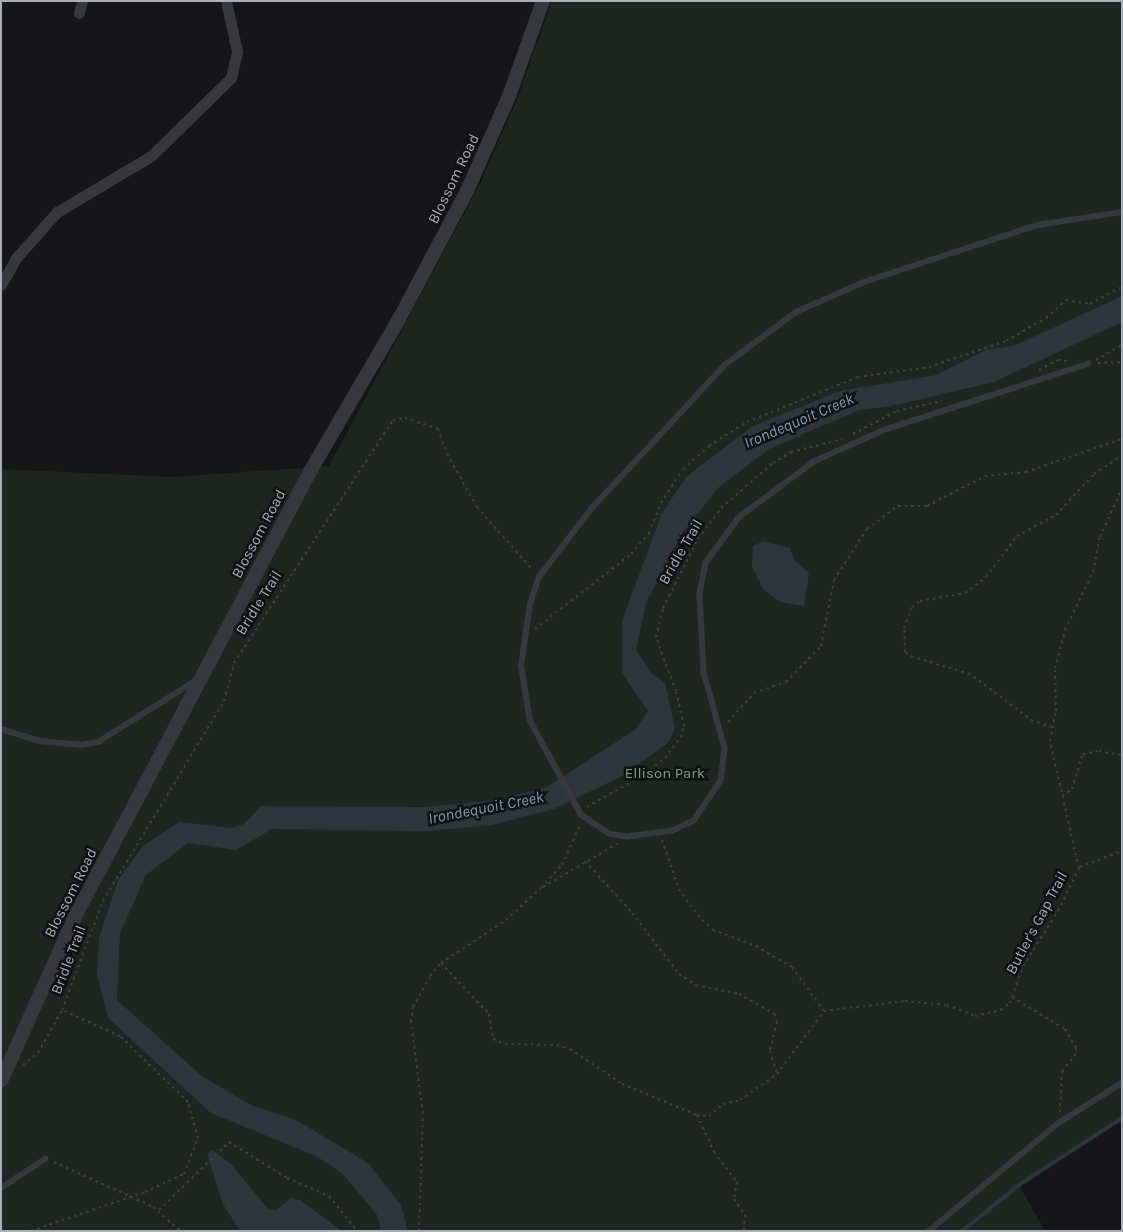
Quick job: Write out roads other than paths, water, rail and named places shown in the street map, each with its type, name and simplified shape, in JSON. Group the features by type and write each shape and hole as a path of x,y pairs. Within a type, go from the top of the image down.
{"street":[{"path":"1,285 16,258 57,212 151,156 231,78 237,51 226,1"},
{"name":"Blossom Road","path":"1,1081 77,913 312,468 458,209 496,127 543,1"}],"lane":[{"path":"1089,364 883,431 814,462 739,518 706,563 700,594 704,672 722,728 725,765 708,804 694,821 658,833 627,837 609,834 580,814 530,721 521,666 524,639 539,577 592,508 711,380 755,339 796,312 864,282 1028,228 1122,212"},
{"path":"1,729 40,741 82,745 98,742 203,676"},
{"path":"928,1231 1060,1122 1122,1084"},
{"path":"1,1188 45,1158"}],"water":[{"name":"Irondequoit Creek","path":"1122,296 1122,322 994,382 891,406 859,410 769,449 718,488 681,535 646,603 636,650 652,674 665,683 675,728 668,743 622,776 554,809 492,825 426,831 272,829 236,850 188,843 146,875 120,933 117,1000 203,1077 253,1106 296,1120 368,1163 401,1205 408,1231 381,1231 377,1215 343,1174 316,1156 211,1113 108,1018 97,975 99,938 118,880 143,846 179,822 231,828 244,824 261,806 424,807 497,800 547,787 636,729 648,711 622,673 622,621 662,513 687,476 753,426 840,391 936,375 986,350 1014,346"},
{"path":"763,541 790,548 794,560 809,573 804,606 780,602 763,589 752,567 753,546"},
{"path":"212,1150 232,1165 268,1209 276,1210 291,1198 300,1200 342,1231 240,1231 223,1204 207,1154"}],"waterway":[{"path":"962,1231 1019,1185 1122,1118"}],"park label":[{"name":"Ellison Park","path":"665,774"}]}
